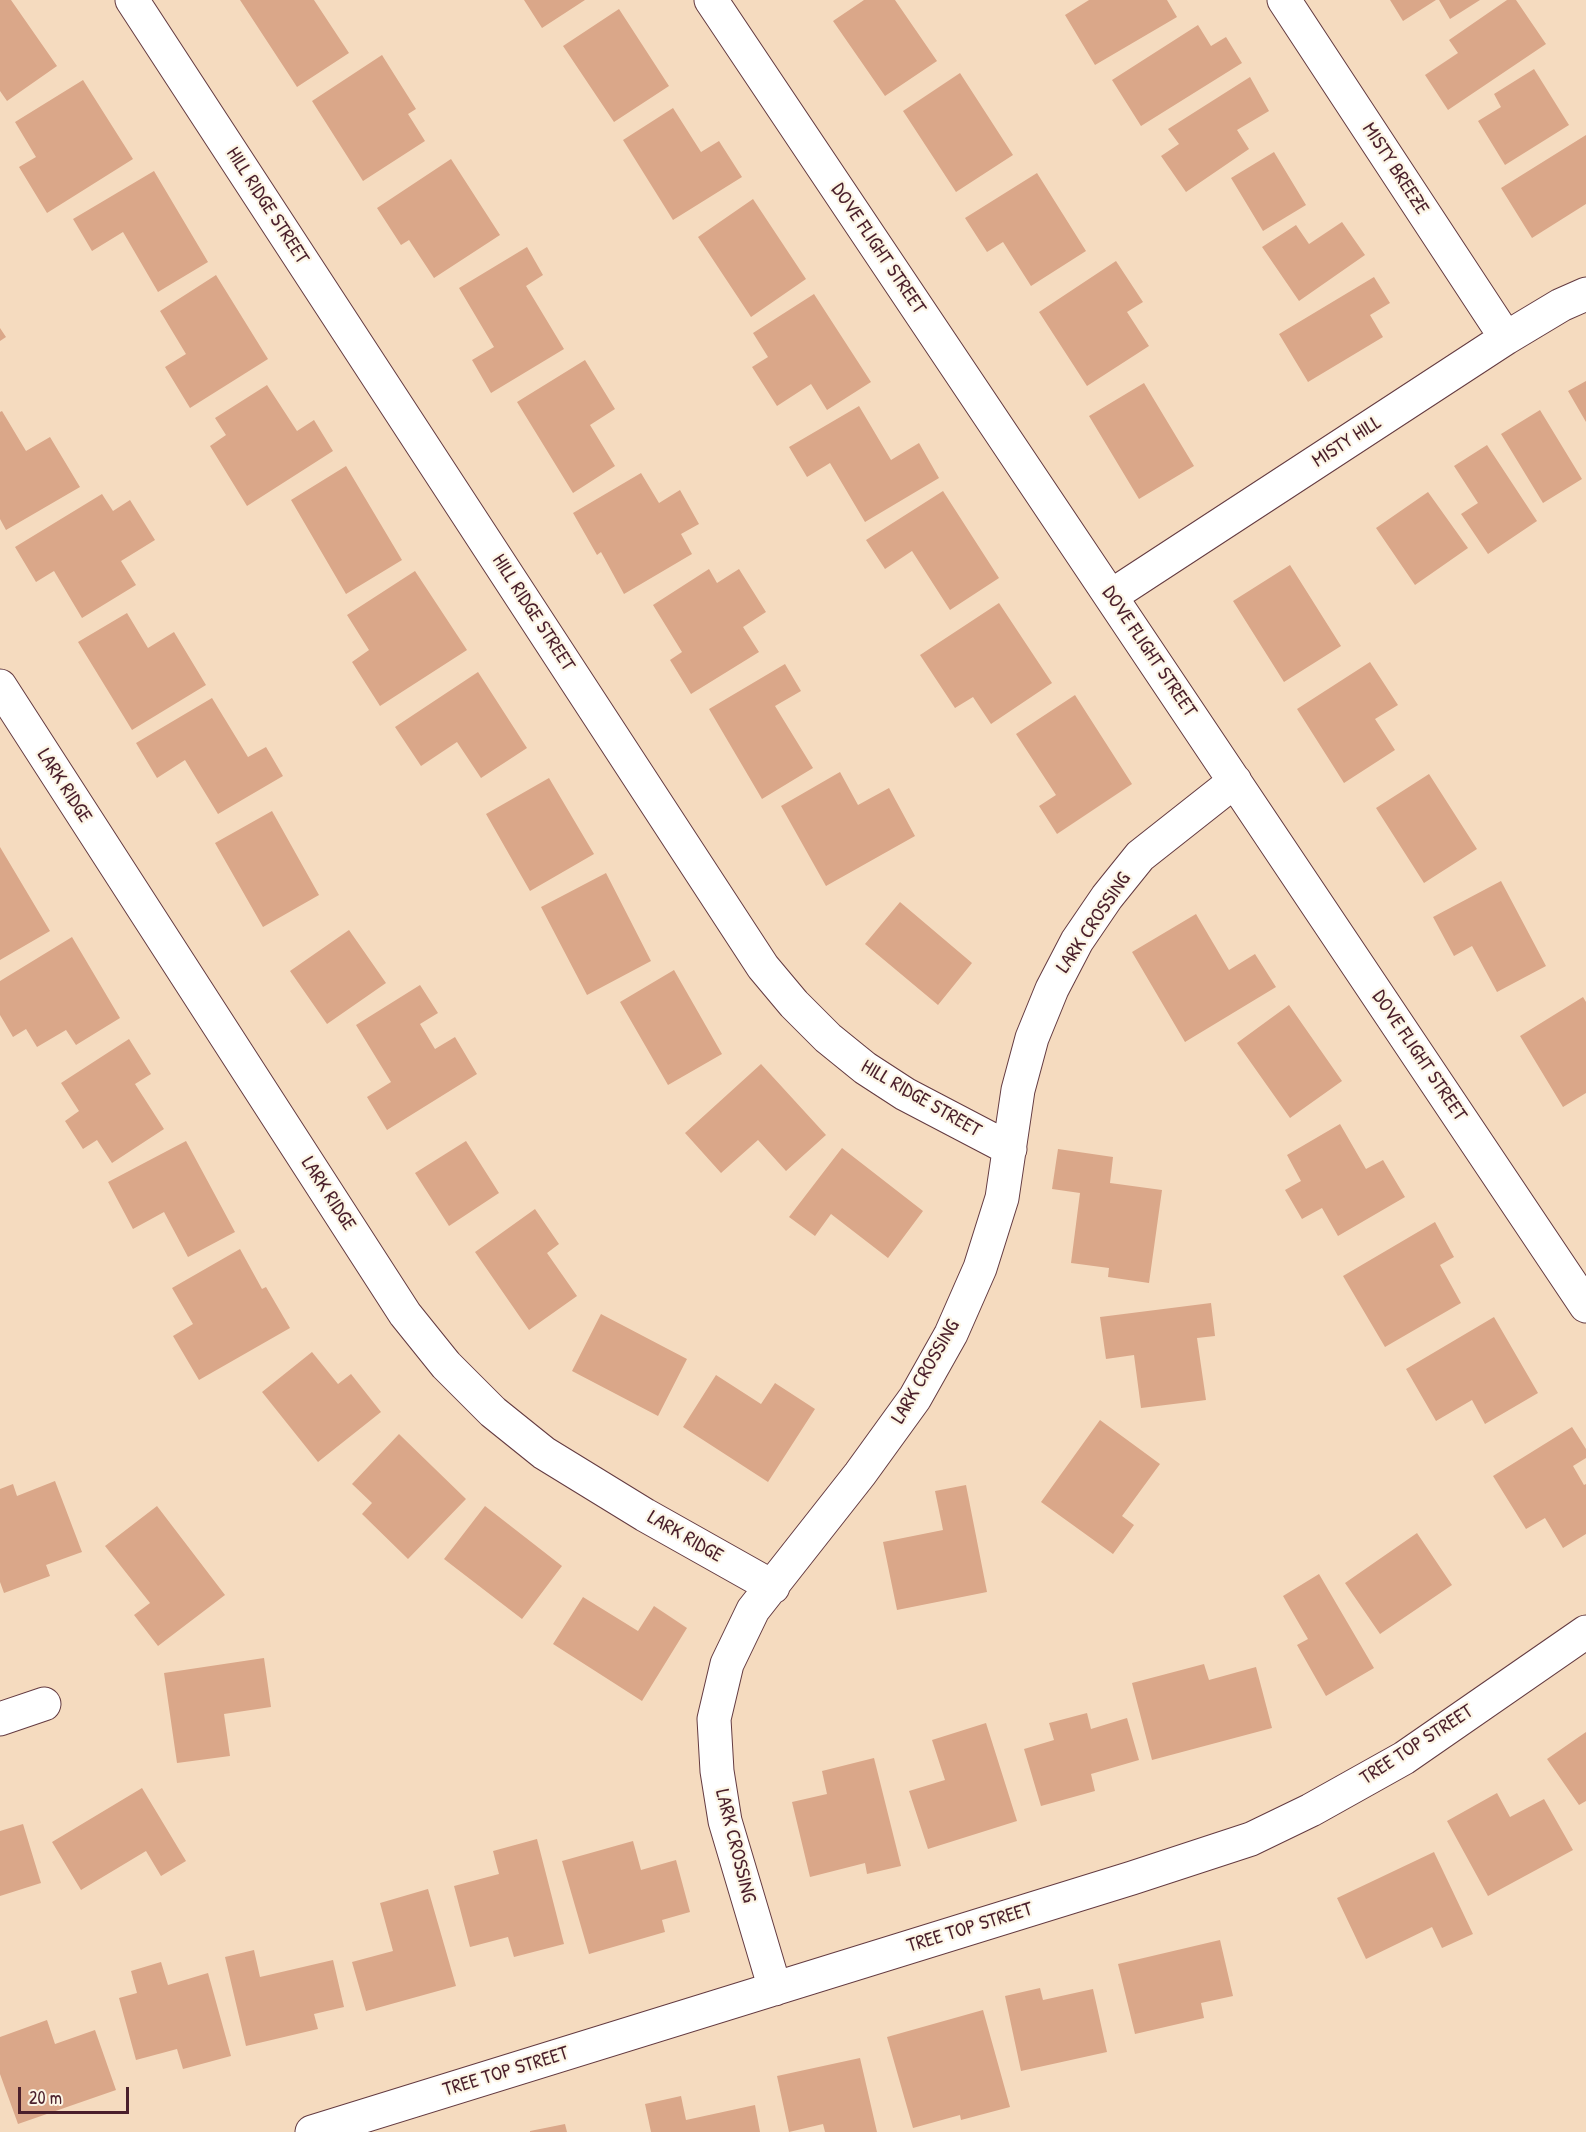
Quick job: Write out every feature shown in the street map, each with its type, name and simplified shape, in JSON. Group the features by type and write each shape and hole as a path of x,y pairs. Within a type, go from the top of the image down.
{"street":[{"name":"HILL RIDGE STREET","path":"132,0 763,967 794,1004 828,1038 865,1068 905,1094 1010,1149"},
{"name":"DOVE FLIGHT STREET","path":"711,0 1586,1306"},
{"name":"MISTY BREEZE","path":"1284,0 1506,338"},
{"name":"MISTY HILL","path":"1111,596 1506,338 1561,305 1586,294"},
{"name":"LARK RIDGE","path":"0,686 405,1314 446,1365 493,1412 544,1453 645,1515 773,1587"},
{"name":"LARK CROSSING","path":"775,1989 725,1821 717,1771 714,1719 727,1664 753,1610 860,1474 915,1398 951,1335 980,1268 1002,1198 1018,1089 1032,1038 1052,989 1077,941 1107,897 1140,856 1235,780"},
{"name":"TREE TOP STREET","path":"312,2132 1251,1839 1311,1810 1404,1758 1586,1632"},
{"path":"0,1719 44,1704"}],"building":[{"path":"0,0 11,0 57,66 7,101 0,91"},
{"path":"240,0 314,0 349,53 297,87"},
{"path":"524,0 585,0 542,28"},
{"path":"864,0 895,0 937,61 885,96 833,21"},
{"path":"1089,0 1167,0 1177,17 1095,65 1065,15"},
{"path":"1390,0 1436,0 1403,21"},
{"path":"1439,0 1480,0 1450,19"},
{"path":"1507,0 1516,0 1546,44 1448,110 1425,75 1458,53 1449,40"},
{"path":"619,9 669,86 614,122 563,46"},
{"path":"1198,25 1211,46 1226,37 1242,63 1141,126 1112,80"},
{"path":"382,55 416,109 408,114 425,141 363,181 312,101"},
{"path":"1534,69 1569,125 1505,165 1478,121 1501,107 1494,94"},
{"path":"960,73 1013,155 956,192 903,111"},
{"path":"1250,77 1269,111 1237,130 1249,149 1186,192 1161,156 1179,144 1168,129"},
{"path":"83,80 133,159 47,213 19,167 36,157 15,122"},
{"path":"673,108 701,152 719,141 742,177 673,220 623,140"},
{"path":"1586,135 1586,204 1532,238 1501,188"},
{"path":"1274,152 1306,205 1263,231 1231,178"},
{"path":"451,159 500,235 434,278 409,240 401,245 377,208"},
{"path":"154,171 208,262 158,292 123,232 92,251 73,219"},
{"path":"1037,173 1086,251 1031,286 1003,242 987,252 965,218"},
{"path":"753,199 806,279 751,317 698,237"},
{"path":"1342,222 1365,255 1299,301 1262,247 1296,225 1309,244"},
{"path":"527,247 543,275 526,286 564,349 491,393 472,360 494,347 459,288"},
{"path":"1116,261 1143,302 1127,312 1149,346 1087,386 1039,312"},
{"path":"216,275 268,359 190,408 165,367 186,354 160,311"},
{"path":"1374,277 1390,303 1370,315 1383,337 1308,382 1279,334"},
{"path":"814,294 871,382 827,410 811,384 777,406 752,367 768,357 753,333"},
{"path":"0,328 6,337 0,341"},
{"path":"585,360 615,409 590,425 615,466 573,493 517,402"},
{"path":"1586,381 1586,422 1568,391"},
{"path":"1144,383 1194,466 1139,499 1089,416"},
{"path":"267,385 297,431 314,420 333,451 247,506 210,446 226,435 215,418"},
{"path":"859,406 891,460 919,443 939,478 865,522 830,463 807,477 789,447"},
{"path":"1540,410 1582,479 1543,503 1501,434"},
{"path":"2,411 26,451 50,437 80,487 6,530 0,519 0,412"},
{"path":"1487,445 1537,521 1488,554 1461,514 1478,503 1454,466"},
{"path":"346,466 402,560 346,594 291,500"},
{"path":"641,473 659,503 680,490 699,524 681,534 692,554 624,594 601,552 597,555 573,513"},
{"path":"943,491 999,578 950,610 912,551 885,569 866,540"},
{"path":"1428,492 1468,548 1415,585 1376,528"},
{"path":"102,494 113,511 130,500 155,540 121,561 136,585 82,618 54,571 36,582 15,547"},
{"path":"1290,565 1341,646 1284,682 1233,601"},
{"path":"709,569 717,583 739,569 766,612 743,627 759,652 691,694 670,660 682,652 653,605"},
{"path":"415,571 467,650 380,706 352,662 369,650 347,615"},
{"path":"999,603 1052,683 991,724 973,697 955,708 920,655"},
{"path":"127,613 148,648 174,632 206,685 132,730 78,642"},
{"path":"1370,662 1398,705 1375,719 1395,750 1344,783 1297,709"},
{"path":"785,664 801,691 775,706 813,768 762,799 709,709"},
{"path":"478,672 527,748 481,778 457,742 421,766 395,727"},
{"path":"1075,695 1132,784 1057,834 1039,806 1056,795 1016,734"},
{"path":"212,698 248,757 266,747 283,776 218,814 185,760 157,778 136,743"},
{"path":"840,772 858,805 889,788 915,836 826,886 781,806"},
{"path":"1429,774 1477,849 1424,883 1376,808"},
{"path":"549,778 594,854 530,891 486,814"},
{"path":"272,811 319,895 263,927 215,843"},
{"path":"0,847 50,931 0,960"},
{"path":"606,873 651,961 587,995 541,907"},
{"path":"1501,881 1546,966 1497,992 1472,946 1454,956 1433,917"},
{"path":"900,902 972,963 938,1005 865,944"},
{"path":"1196,914 1229,970 1255,954 1276,987 1185,1042 1132,952"},
{"path":"349,930 386,983 327,1024 290,971"},
{"path":"72,937 120,1018 76,1045 66,1030 37,1047 26,1029 13,1037 0,1015 0,981"},
{"path":"674,970 722,1054 668,1085 620,1002"},
{"path":"420,985 438,1013 420,1024 435,1049 455,1037 477,1074 387,1130 367,1097 391,1082 356,1025"},
{"path":"1583,997 1586,1002 1586,1093 1563,1107 1520,1036"},
{"path":"1289,1005 1342,1081 1290,1118 1237,1043"},
{"path":"129,1039 151,1074 135,1084 164,1129 112,1163 97,1140 83,1149 65,1121 79,1111 61,1083"},
{"path":"761,1064 826,1135 786,1171 758,1140 721,1173 685,1133"},
{"path":"1340,1124 1366,1169 1383,1160 1405,1197 1338,1236 1322,1208 1302,1219 1285,1190 1301,1181 1287,1155"},
{"path":"186,1141 235,1232 188,1257 164,1212 133,1229 108,1182"},
{"path":"466,1141 499,1193 449,1226 415,1173"},
{"path":"842,1148 923,1211 888,1258 831,1214 815,1236 789,1217"},
{"path":"1058,1149 1113,1157 1110,1183 1162,1190 1149,1283 1108,1277 1109,1268 1071,1263 1080,1193 1052,1189"},
{"path":"535,1209 559,1244 547,1253 577,1296 529,1330 475,1252"},
{"path":"1435,1222 1454,1257 1440,1265 1461,1303 1385,1347 1343,1276"},
{"path":"240,1249 262,1289 266,1287 290,1328 199,1380 173,1336 193,1324 172,1288"},
{"path":"1211,1303 1215,1336 1197,1338 1206,1400 1141,1408 1134,1355 1106,1359 1100,1317"},
{"path":"601,1314 687,1359 658,1416 572,1371"},
{"path":"1494,1317 1538,1393 1485,1424 1472,1400 1436,1421 1406,1369"},
{"path":"312,1352 338,1384 351,1374 381,1412 318,1462 262,1392"},
{"path":"716,1375 761,1404 775,1383 815,1409 768,1482 683,1427"},
{"path":"1100,1420 1160,1464 1122,1516 1134,1525 1113,1554 1041,1502"},
{"path":"1572,1427 1586,1449 1586,1458 1573,1466 1584,1485 1586,1484 1586,1534 1563,1548 1545,1518 1526,1529 1493,1476"},
{"path":"399,1434 466,1499 408,1559 362,1514 372,1503 352,1484"},
{"path":"55,1481 82,1552 46,1565 50,1576 4,1593 0,1582 0,1489 13,1484 17,1496"},
{"path":"966,1485 987,1592 897,1610 883,1542 943,1530 935,1491"},
{"path":"157,1506 225,1595 158,1646 134,1615 150,1603 105,1546"},
{"path":"485,1506 562,1566 522,1619 444,1559"},
{"path":"1417,1533 1452,1585 1380,1634 1345,1583"},
{"path":"1319,1574 1374,1668 1326,1696 1297,1645 1308,1639 1283,1596"},
{"path":"583,1597 638,1631 654,1606 687,1628 642,1701 553,1644"},
{"path":"264,1658 271,1707 224,1714 230,1756 177,1763 164,1673"},
{"path":"1204,1664 1209,1680 1256,1667 1272,1728 1152,1760 1132,1683"},
{"path":"1087,1713 1091,1729 1127,1718 1139,1760 1091,1774 1095,1791 1041,1806 1024,1749 1054,1740 1049,1723"},
{"path":"986,1723 1017,1821 928,1849 909,1791 945,1780 932,1740"},
{"path":"1586,1732 1586,1801 1579,1805 1547,1759"},
{"path":"874,1758 901,1866 867,1874 865,1863 810,1877 792,1802 827,1794 822,1771"},
{"path":"142,1788 186,1861 161,1876 146,1851 81,1890 52,1842"},
{"path":"1497,1793 1510,1817 1544,1799 1573,1850 1488,1896 1447,1821"},
{"path":"23,1824 41,1883 0,1896 0,1831"},
{"path":"537,1839 564,1944 514,1957 508,1937 470,1947 454,1886 499,1874 493,1851"},
{"path":"633,1841 641,1870 676,1860 690,1912 662,1920 665,1932 589,1954 562,1861"},
{"path":"1434,1852 1473,1934 1442,1948 1432,1927 1366,1959 1337,1898"},
{"path":"428,1889 456,1986 366,2011 352,1962 393,1951 380,1903"},
{"path":"1220,1940 1233,1996 1201,2003 1204,2018 1135,2034 1118,1964"},
{"path":"254,1950 260,1977 333,1960 344,2007 314,2014 318,2029 246,2046 225,1957"},
{"path":"161,1962 168,1985 208,1973 231,2056 183,2069 177,2049 136,2060 119,1998 137,1993 131,1971"},
{"path":"1040,1988 1043,2000 1093,1989 1107,2052 1021,2071 1005,1996"},
{"path":"983,2010 1010,2107 961,2120 960,2115 913,2128 887,2037"},
{"path":"47,2020 55,2044 95,2030 116,2090 18,2124 0,2074 0,2037"},
{"path":"860,2058 877,2132 825,2132 823,2124 789,2132 777,2076"},
{"path":"681,2096 686,2120 755,2105 760,2132 651,2132 645,2104"},
{"path":"565,2124 567,2132 530,2132 530,2131"}]}
